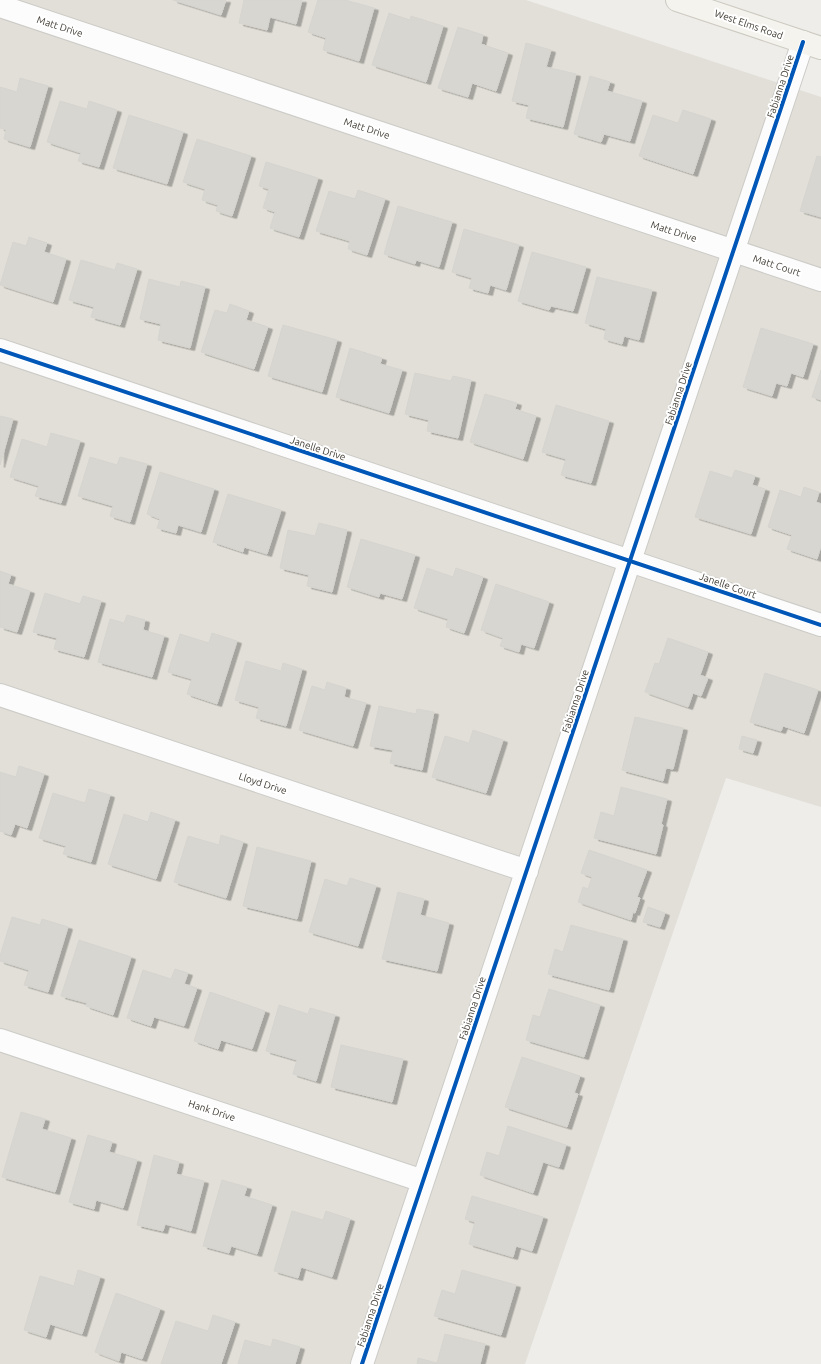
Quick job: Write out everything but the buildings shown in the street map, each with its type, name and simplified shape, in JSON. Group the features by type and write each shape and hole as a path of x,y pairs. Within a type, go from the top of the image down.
{"main road":[{"name":"West Elms Road","path":"677,0 812,45"}],"street":[{"name":"Matt Drive","path":"0,6 734,251"},
{"name":"Fabianna Drive","path":"362,1364 734,251 812,45"},
{"name":"Matt Court","path":"734,251 821,280"},
{"name":"Janelle Drive","path":"0,350 630,561"},
{"name":"Janelle Court","path":"630,561 821,625"},
{"name":"Lloyd Drive","path":"0,695 526,871"},
{"name":"Hank Drive","path":"0,1040 423,1181"}],"shaded area":[{"path":"0,0 526,0 821,97 821,807 726,778 525,1364 0,1364"}],"cycle path":[{"path":"362,1364 803,42"},
{"path":"0,350 821,625"}]}
